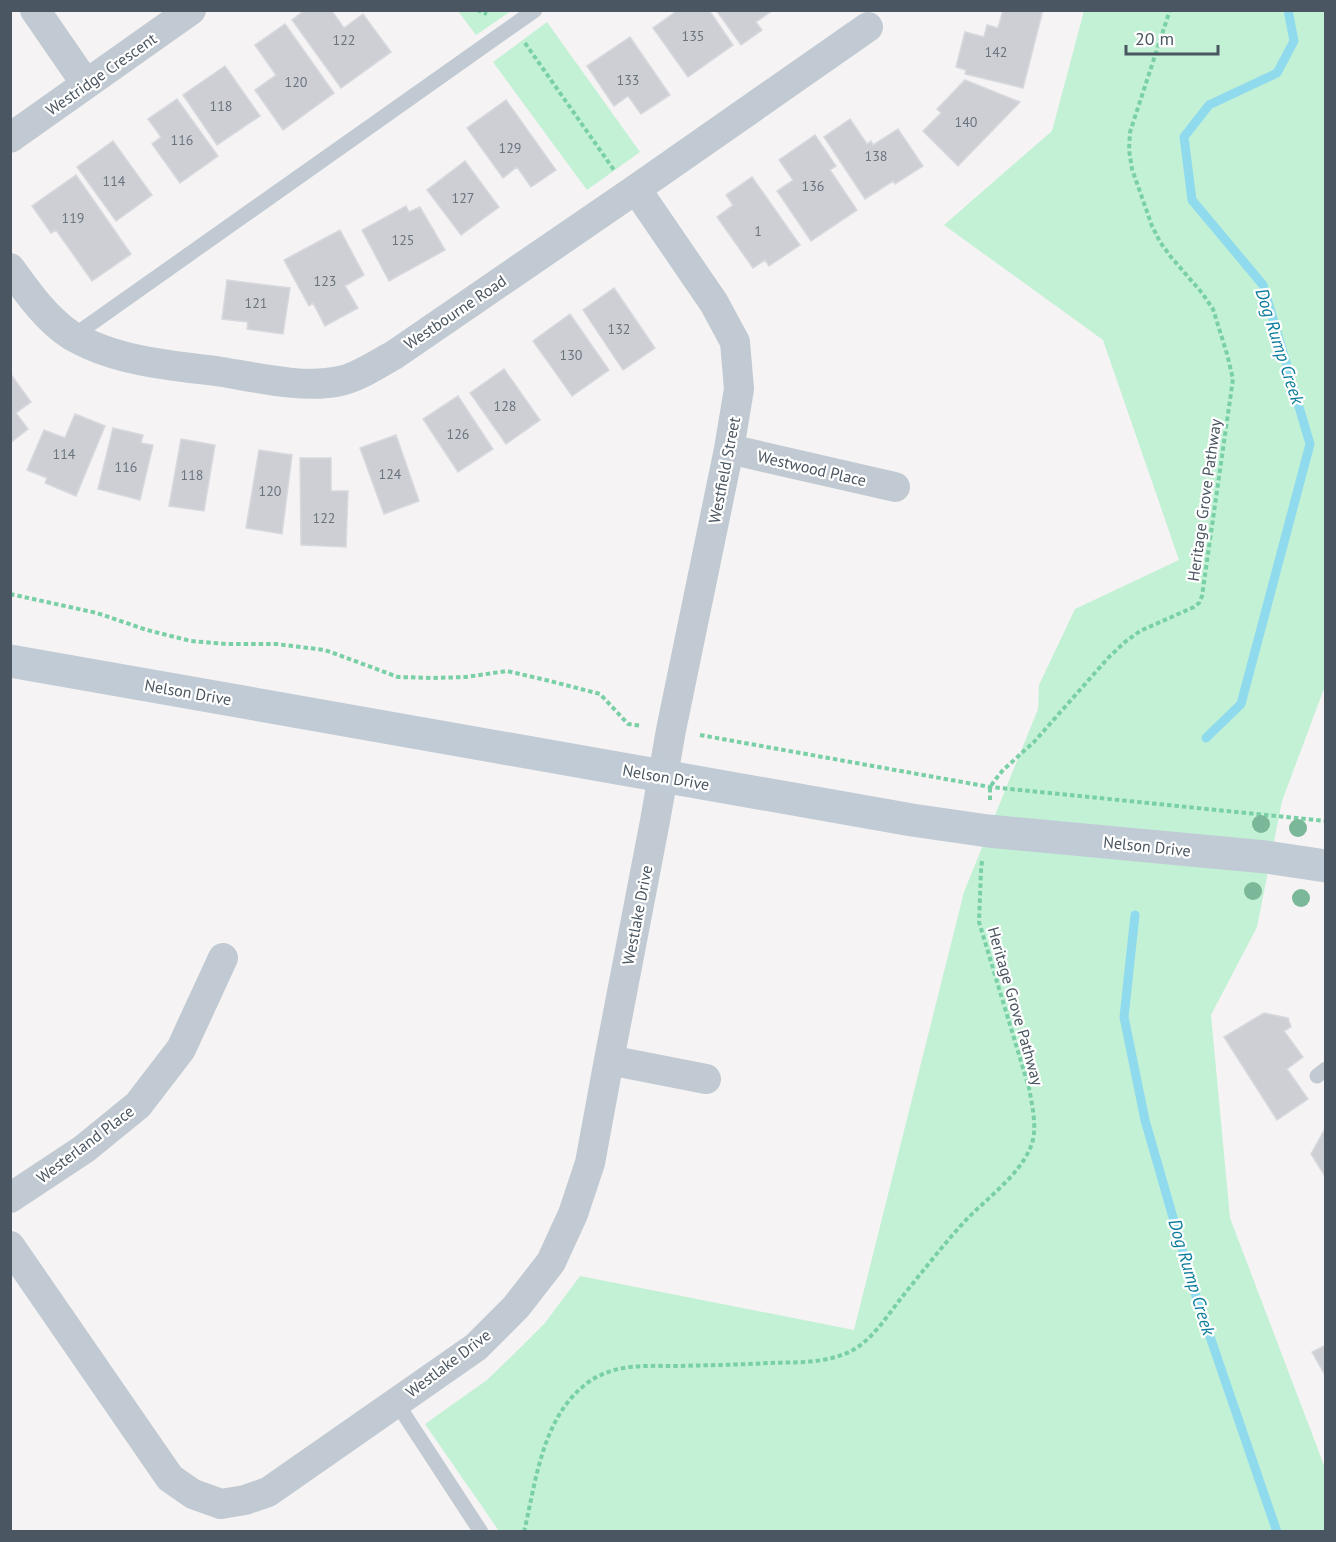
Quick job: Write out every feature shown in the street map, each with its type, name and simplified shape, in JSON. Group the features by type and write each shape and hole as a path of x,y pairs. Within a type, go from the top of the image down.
{"street":[{"path":"35,10 86,84"},
{"name":"Westridge Crescent","path":"10,138 191,10"},
{"name":"Westbourne Road","path":"10,268 31,297 72,337 102,350 134,359 286,382 314,384 341,381 393,355 625,180 868,27"},
{"name":"Westfield Street","path":"625,180 714,303 735,342 739,389 663,777"},
{"name":"Westwood Place","path":"729,449 895,487"},
{"name":"Nelson Drive","path":"10,661 912,820 988,831 1326,866"},
{"name":"Westlake Drive","path":"10,1246 170,1478 193,1494 220,1504 245,1500 268,1492 476,1347 516,1307 550,1262 573,1214 590,1162 663,777"},
{"name":"Westerland Place","path":"10,1198 84,1149 138,1104 181,1048 223,958"},
{"path":"609,1060 706,1079"}],"lane":[{"path":"72,337 535,10"},
{"path":"396,1402 481,1532"}],"path":[{"path":"477,10 505,20 513,26 625,180"},
{"name":"Heritage Grove Pathway","path":"524,1532 548,1439 558,1416 570,1400 587,1384 609,1371 634,1366 806,1362 849,1352 864,1342 878,1328 942,1247 1023,1163 1032,1144 1034,1113 1029,1088 979,922 981,870 988,831 990,787 1003,770 1034,742 1125,642 1140,631 1199,603 1202,596 1233,379 1213,309 1160,242 1132,169 1129,150 1130,132 1170,10"},
{"path":"10,594 97,613 147,630 191,641 276,644 325,650 398,677 466,677 507,671 600,694 628,724"},
{"path":"708,737 990,787 1326,821"}],"green space":[{"path":"458,11 511,11 476,35"},
{"path":"1084,11 1325,11 1325,686 1282,801 1257,927 1211,1015 1230,1218 1325,1468 1325,1531 499,1531 425,1424 487,1380 545,1323 580,1276 854,1330 964,892 1038,709 1039,685 1075,609 1179,560 1103,340 944,225 1052,131"},
{"path":"547,22 640,152 587,190 493,62"}],"building":[{"path":"305,10 331,10 344,28 363,14 391,52 341,88 292,20"},
{"path":"678,10 709,10 733,45 688,77 653,28"},
{"path":"716,10 773,10 756,22 762,30 741,45"},
{"path":"1003,10 1043,10 1023,88 965,74 966,70 956,67 965,32 984,37 987,25 998,28"},
{"path":"285,24 334,93 283,130 255,90 276,75 255,45"},
{"path":"630,37 670,95 641,114 628,96 614,106 587,66"},
{"path":"225,66 260,116 217,145 183,95"},
{"path":"965,80 1020,102 958,166 923,131 941,113 937,109"},
{"path":"177,99 218,156 180,183 152,144 161,137 148,119"},
{"path":"506,100 556,170 531,187 517,167 503,178 467,128"},
{"path":"850,119 867,144 871,141 873,145 898,129 923,166 865,199 824,137"},
{"path":"815,135 836,166 830,170 857,210 811,241 777,191 793,180 779,160"},
{"path":"113,141 152,195 116,221 77,167"},
{"path":"465,161 499,207 461,235 427,190"},
{"path":"76,175 131,254 92,281 56,230 51,233 32,206"},
{"path":"752,177 800,245 769,266 765,260 753,268 717,217 733,205 726,195"},
{"path":"406,206 409,212 420,207 445,250 389,281 362,230"},
{"path":"340,230 364,275 345,286 358,308 325,326 313,303 309,306 284,260"},
{"path":"227,280 290,288 283,334 247,329 248,322 222,319"},
{"path":"614,288 655,348 623,370 583,310"},
{"path":"570,314 609,370 572,396 533,341"},
{"path":"504,369 540,420 506,444 470,393"},
{"path":"12,376 31,402 16,413 28,429 10,443 10,377"},
{"path":"458,396 493,449 458,472 423,419"},
{"path":"75,414 105,426 76,496 45,483 47,478 27,470 44,430 65,438"},
{"path":"113,428 143,435 141,443 153,445 140,500 98,489"},
{"path":"396,435 419,501 384,514 360,448"},
{"path":"181,439 215,445 204,511 169,506"},
{"path":"259,450 292,455 282,534 246,528"},
{"path":"300,458 331,458 331,491 348,491 346,547 301,545"},
{"path":"1264,1013 1288,1018 1291,1027 1284,1031 1303,1057 1287,1069 1308,1099 1277,1120 1224,1037"},
{"path":"1326,1127 1326,1178 1311,1154"},
{"path":"1326,1345 1326,1377 1312,1352"}],"waterway":[{"name":"Dog Rump Creek","path":"1206,738 1241,704 1310,444 1263,285 1192,200 1184,137 1209,105 1277,73 1294,41 1288,10"},
{"name":"Dog Rump Creek","path":"1135,915 1124,1017 1145,1120 1193,1287 1277,1532"}]}
